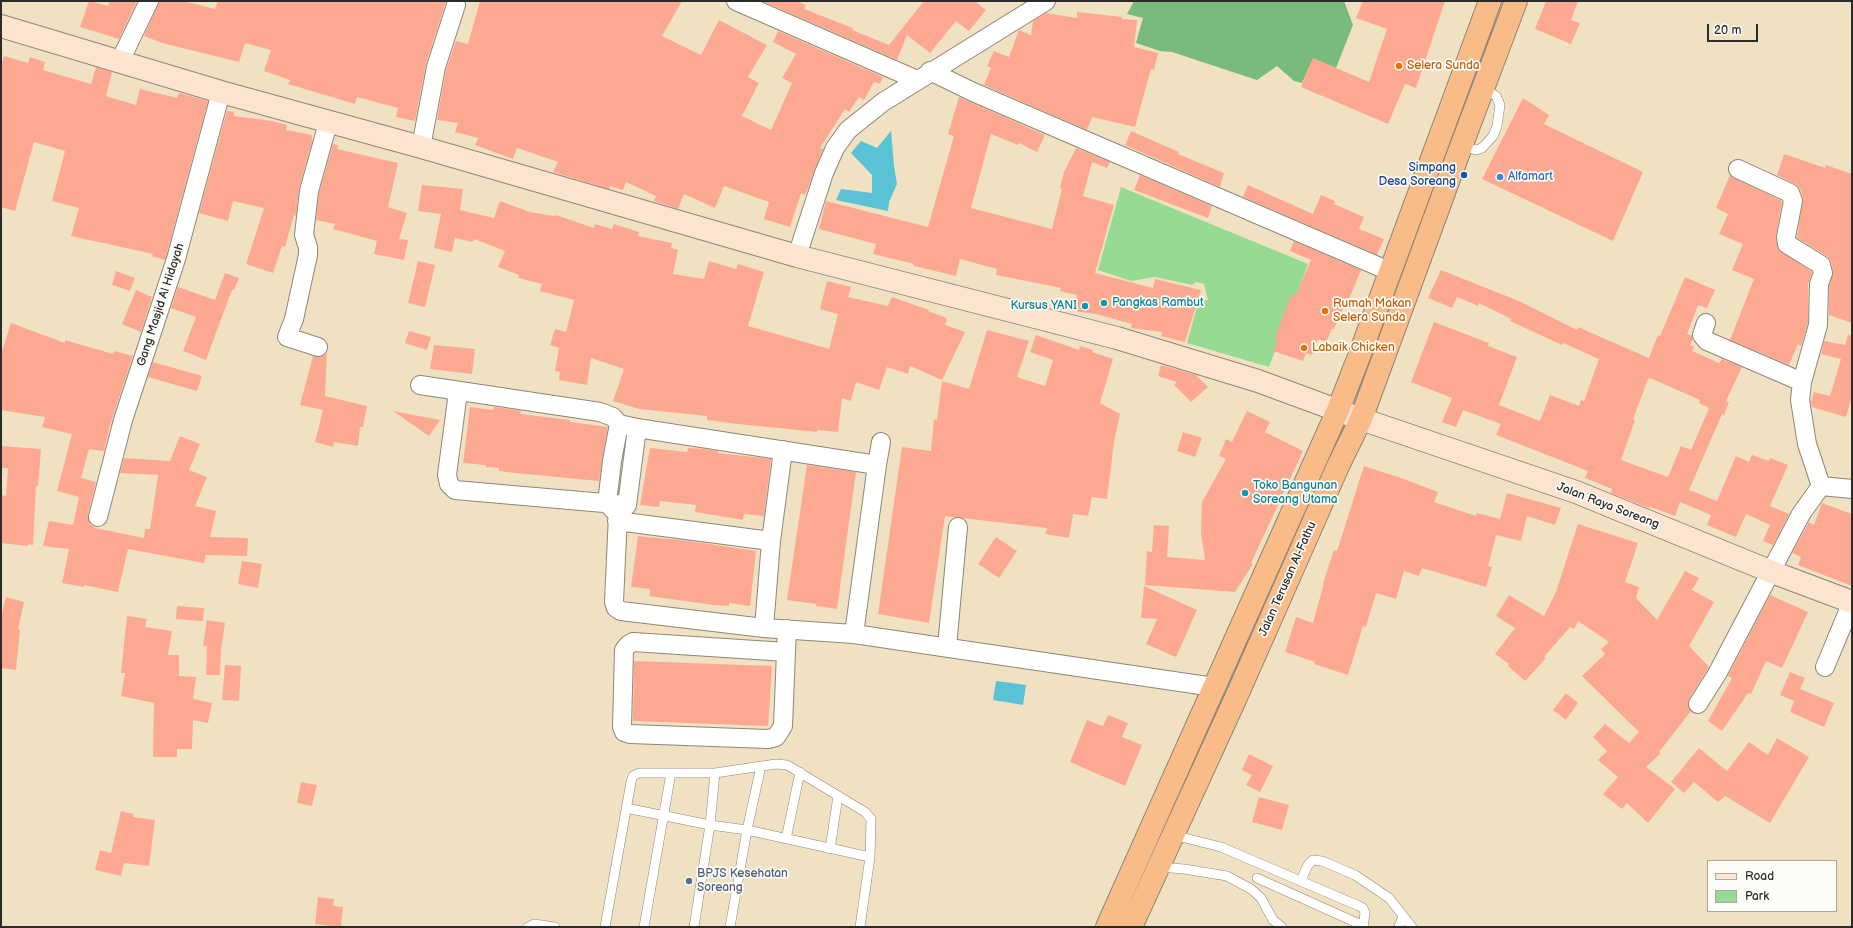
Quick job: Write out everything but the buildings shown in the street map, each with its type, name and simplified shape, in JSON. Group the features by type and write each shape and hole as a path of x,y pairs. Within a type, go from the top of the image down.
{"highway":[{"name":"Jalan Terusan Al-Fathu","path":"1106,927 1338,410 1358,360 1490,1"},
{"name":"Jalan Terusan Al-Fathu","path":"1131,927 1238,693 1339,464 1361,419 1516,1"}],"street":[{"path":"120,62 149,1"},
{"path":"736,1 924,76 973,92 1390,271"},
{"path":"797,256 824,173 835,148 848,130 883,102 1046,1"},
{"path":"421,147 436,67 456,5"},
{"name":"Jalan Raya Soreang","path":"1,26 328,123 421,147 797,256 1117,338 1258,382 1361,419 1576,492 1772,572 1852,602"},
{"name":"Gang Masjid Al Hidayah","path":"98,517 123,420 176,259 221,92"},
{"path":"318,347 286,337 294,319 308,254 308,247 304,235 309,191 328,123"},
{"path":"1738,168 1790,193 1793,201 1786,237 1787,244 1821,265 1823,272 1819,284 1818,325 1802,382 1800,400 1807,444 1821,486"},
{"path":"1706,323 1702,336 1707,341 1802,382"},
{"path":"420,385 458,392 600,412 613,417 619,424 637,428 877,466"},
{"path":"458,392 447,475 449,484 455,490 617,511 771,541"},
{"path":"619,424 612,461 617,511 614,602 616,608 621,611 764,628 854,634 1214,688"},
{"path":"617,511 637,428"},
{"path":"854,634 881,442"},
{"path":"764,628 771,541 783,450"},
{"path":"1821,486 1852,489"},
{"path":"1698,704 1717,674 1772,572 1801,514 1821,486"},
{"path":"947,647 958,527"},
{"path":"1825,667 1852,602"},
{"path":"786,652 633,642 624,650 622,727 624,732 630,734 768,739 776,737 783,726 787,629"}],"lane":[{"path":"605,927 633,776 639,773 715,773 776,764 787,765 800,772 865,812 871,819 870,857 860,927"},
{"path":"730,927 747,830 761,766"},
{"path":"786,839 800,772"},
{"path":"644,927 672,773"},
{"path":"694,927 710,825 715,773"},
{"path":"830,849 838,796"},
{"path":"626,808 710,825 747,830 870,857"},
{"path":"1173,835 1221,847 1301,880 1363,908 1366,919 1364,927 1257,878"},
{"path":"1301,880 1308,865 1313,860 1322,861 1355,875 1389,898 1412,927"},
{"path":"1251,889 1265,865"},
{"path":"1159,867 1184,869 1227,876 1251,889 1261,898 1273,920 1282,927"},
{"path":"1399,927 1403,916"},
{"path":"528,927 534,924 555,927"}],"green space":[{"path":"1134,1 1344,1 1353,25 1336,68 1313,59 1302,83 1294,81 1277,66 1257,80 1172,52 1160,51 1136,43 1143,18 1127,14"},
{"path":"1121,187 1308,264 1269,367 1187,343 1199,300 1208,300 1204,284 1196,282 1192,285 1155,277 1131,281 1098,270"}],"water":[{"path":"891,131 897,184 889,202 888,211 836,200 841,189 872,193 872,175 851,153 861,141 877,148"},
{"path":"996,681 1026,685 1023,705 993,700"}],"place":[{"name":"Selera Sunda","path":"1399,66"},
{"name":"Simpang Desa Soreang","path":"1464,175"},
{"name":"Alfamart","path":"1500,177"},
{"name":"Pangkas Rambut","path":"1104,303"},
{"name":"Kursus YANI","path":"1085,306"},
{"name":"Rumah Makan Selera Sunda","path":"1325,311"},
{"name":"Labaik Chicken","path":"1304,348"},
{"name":"Toko Bangunan Soreang Utama","path":"1245,493"},
{"name":"BPJS Kesehatan Soreang","path":"689,881"}]}
